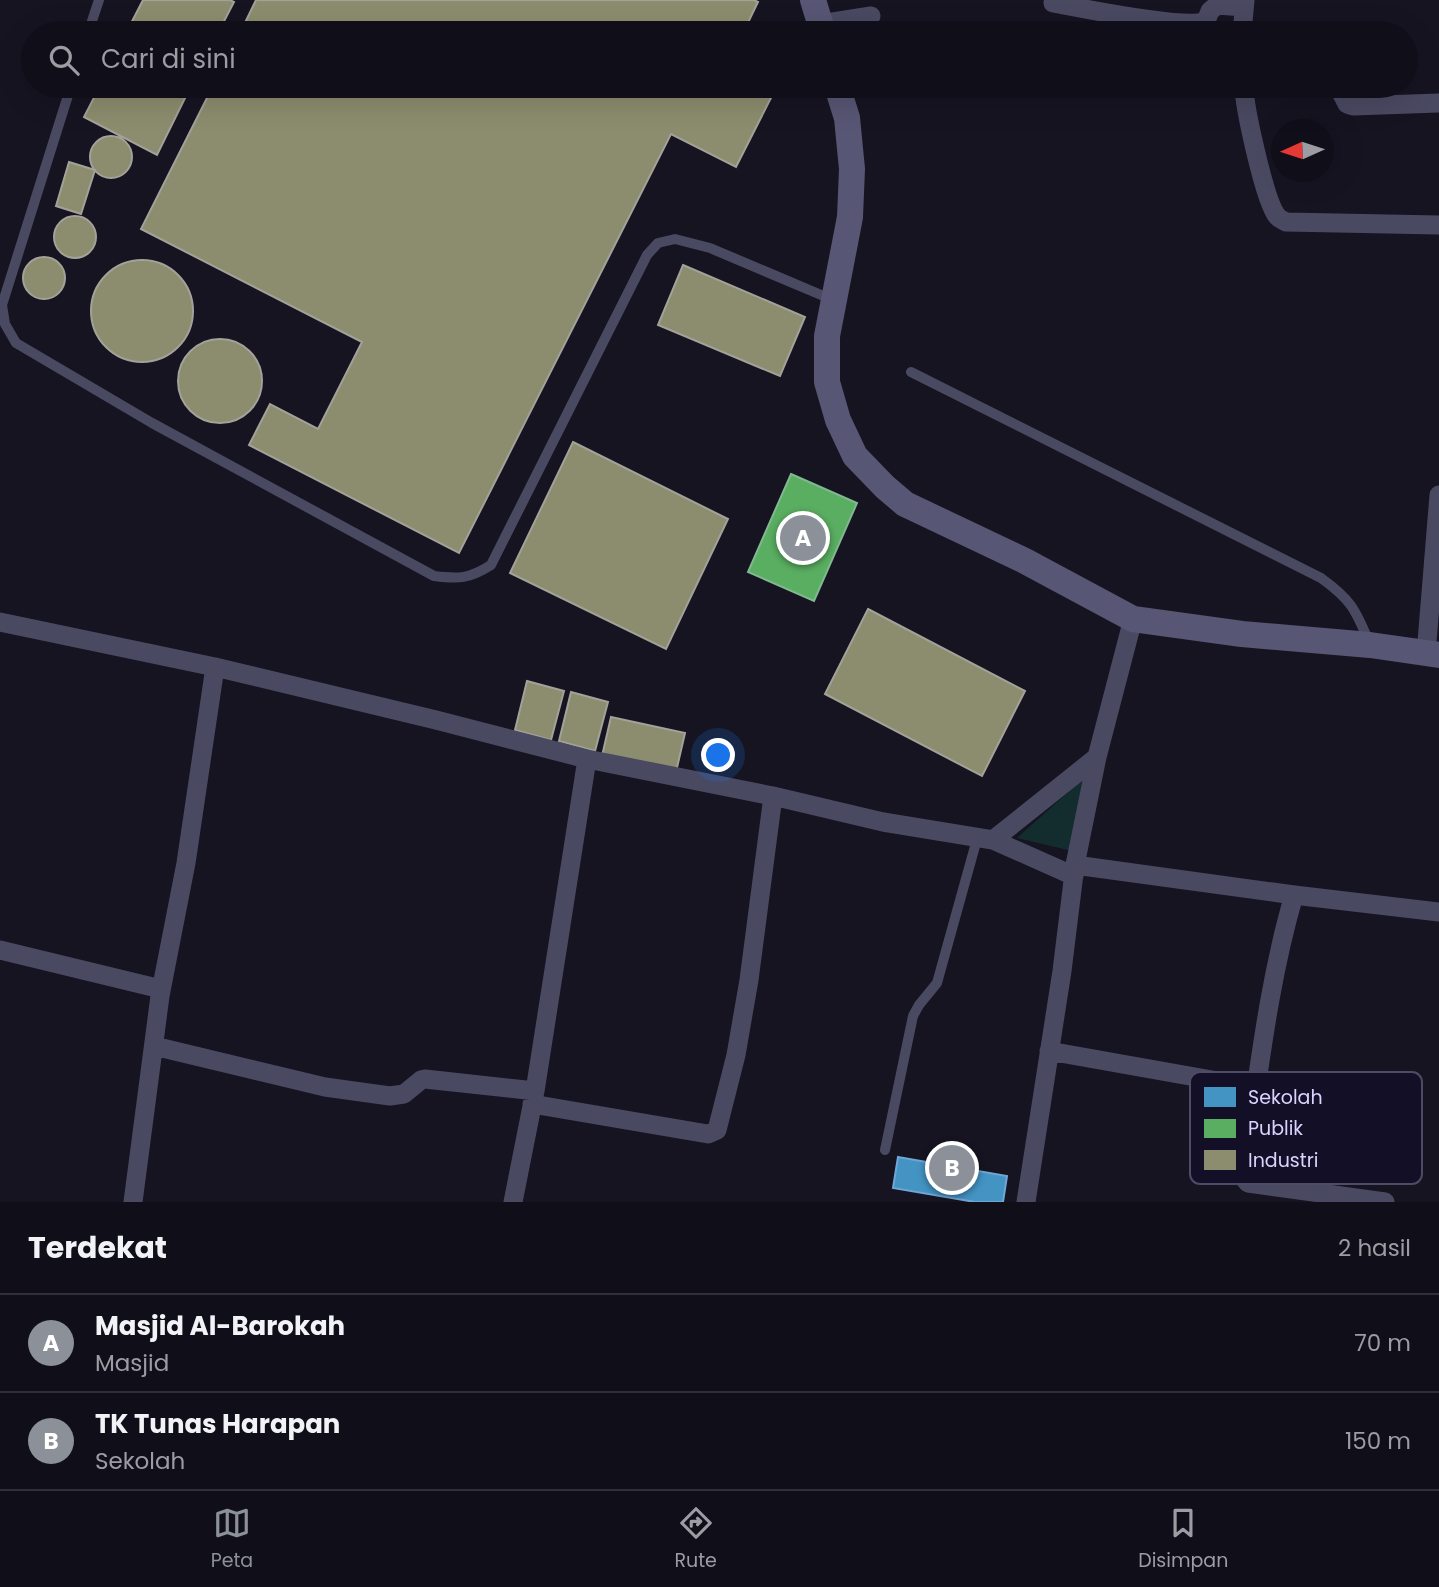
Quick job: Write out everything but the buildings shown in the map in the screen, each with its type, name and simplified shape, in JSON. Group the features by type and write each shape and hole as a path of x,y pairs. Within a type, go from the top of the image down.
{"street":[{"path":"1053,3 1167,21"},
{"path":"1206,21 1212,8 1217,5 1245,3 1243,21"},
{"path":"819,19 871,16"},
{"path":"841,98 847,118 852,169 850,218 827,336 827,382 838,420 855,456 905,505 1025,561 1133,619 1242,634 1370,645 1433,654 1439,495"},
{"path":"1246,98 1249,126 1271,204 1278,218 1286,222 1439,225"},
{"path":"1344,98 1347,104 1353,106 1439,103"},
{"path":"1026,1202 1075,870 1097,757 1133,619"},
{"path":"0,622 215,667 422,716 587,759 773,796 883,822 985,839 1075,870 1439,912"},
{"path":"133,1202 161,989 186,863 215,667"},
{"path":"985,839 1097,757"},
{"path":"513,1202 533,1098 587,759"},
{"path":"154,1046 325,1087 390,1096 404,1094 425,1079 708,1134 717,1130 736,1055 750,980 773,796"},
{"path":"1259,1072 1269,998 1294,895"},
{"path":"0,950 161,989"},
{"path":"1049,1051 1190,1076"},
{"path":"1259,1184 1385,1202"}],"lane":[{"path":"92,21 99,0"},
{"path":"67,98 2,305 5,324 16,343 152,423 434,576 454,579 473,577 491,565 647,255 658,243 675,239 710,248 833,300"},
{"path":"911,372 1321,578 1343,594 1356,611 1370,645"},
{"path":"885,1150 913,1016 937,983 985,839"}],"green space":[{"path":"1084,778 1072,851 1017,838"}],"place":[{"name":"Masjid Al-Barokah","path":"803,538"},
{"name":"TK Tunas Harapan","path":"952,1168"}]}
